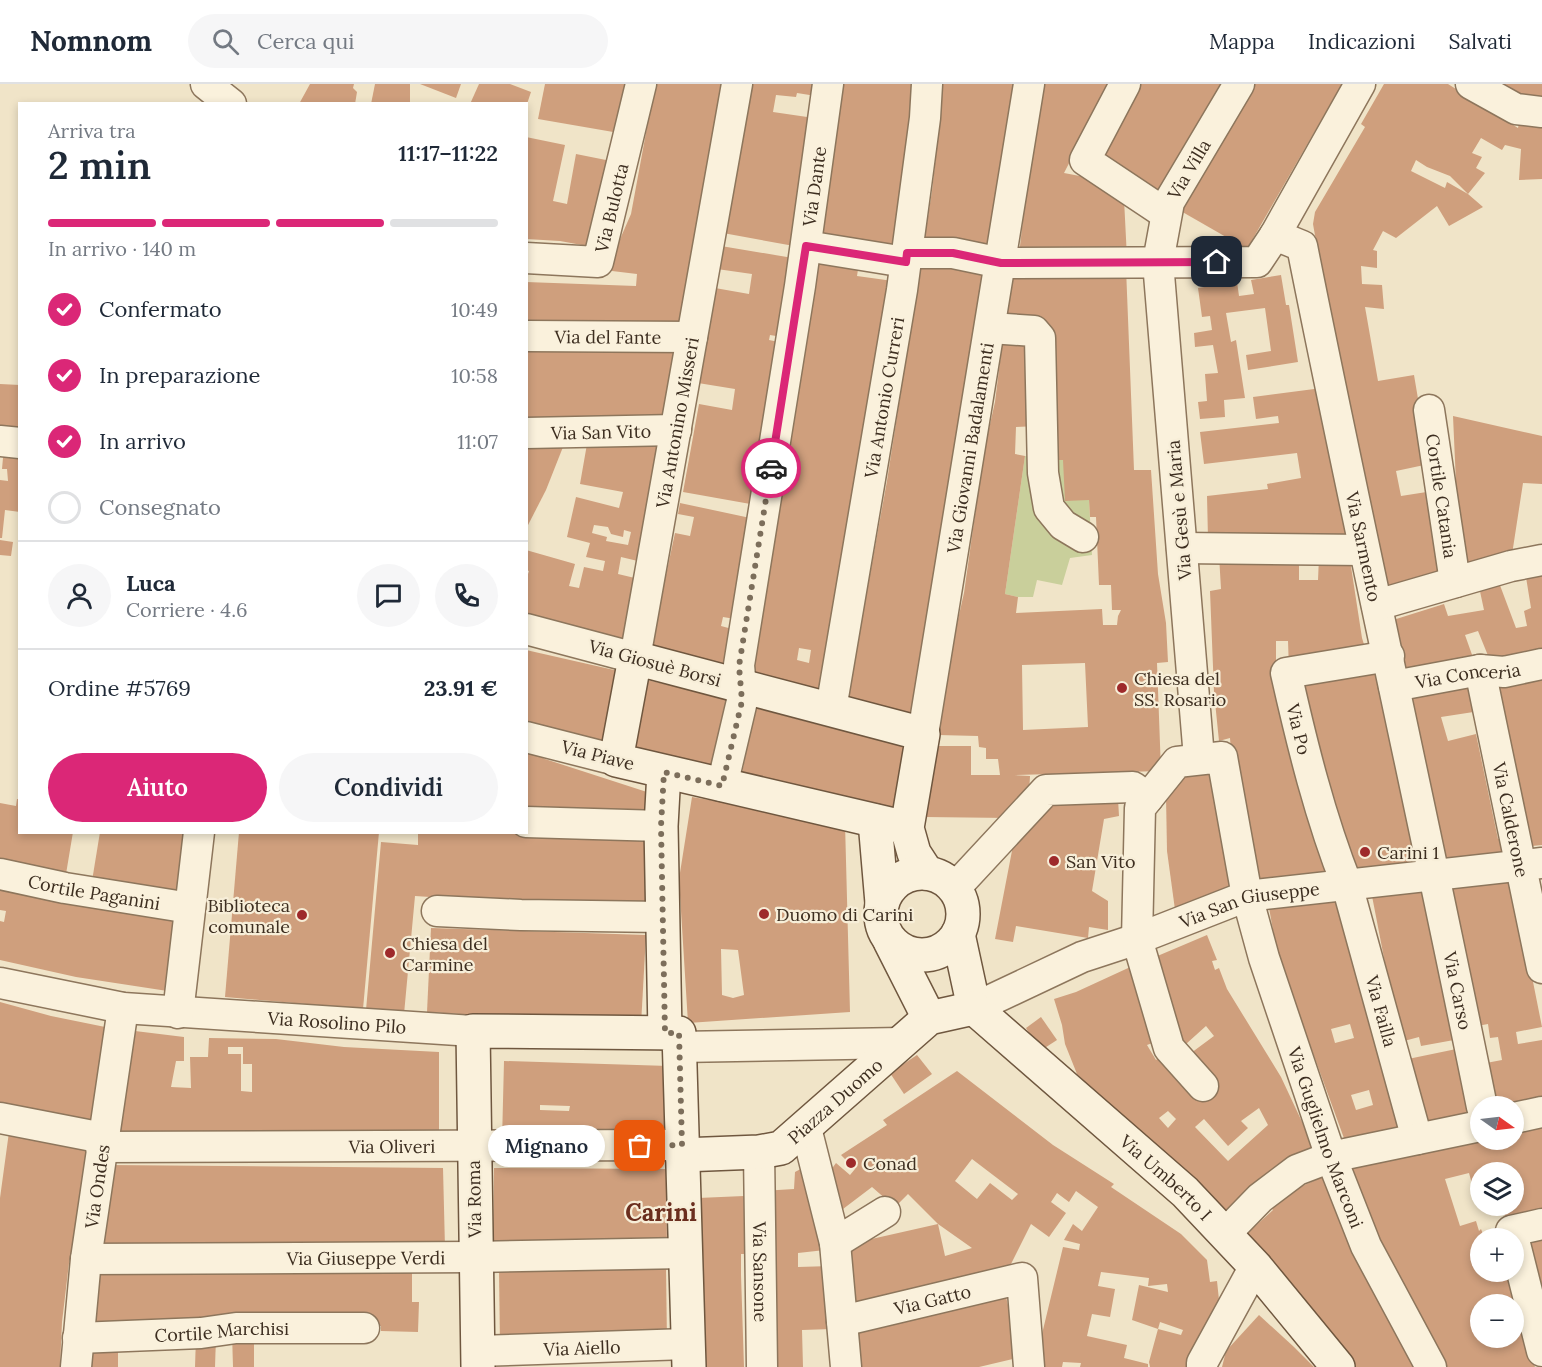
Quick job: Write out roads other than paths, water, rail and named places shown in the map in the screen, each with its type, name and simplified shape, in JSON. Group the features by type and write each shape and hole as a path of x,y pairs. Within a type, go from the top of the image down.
{"street":[{"path":"206,84 228,102"},
{"name":"Via Bulotta","path":"528,258 598,262 640,84"},
{"name":"Via Antonino Misseri","path":"616,760 737,84"},
{"name":"Via Dante","path":"722,786 742,701 739,666 806,246 828,84"},
{"name":"Via Antonio Curreri","path":"831,710 906,258 925,118 927,84"},
{"name":"Via Giovanni Badalamenti","path":"908,821 1029,84"},
{"path":"1125,84 1085,160 1166,214"},
{"name":"Via Villa","path":"1158,262 1169,202 1239,84"},
{"path":"806,246 906,258 953,253 1001,263 1257,262 1275,236 1360,84"},
{"path":"1471,84 1516,109 1542,111"},
{"name":"Via Sarmento","path":"1275,236 1302,246 1364,550 1389,656 1435,875"},
{"name":"Via Gesù e Maria","path":"1158,262 1199,758"},
{"path":"990,328 1034,331 1040,338 1043,473 1049,508 1063,525 1083,537"},
{"name":"Via del Fante","path":"528,336 692,337"},
{"name":"Cortile Catania","path":"1429,410 1455,582"},
{"name":"Via San Vito","path":"528,433 676,430"},
{"path":"0,441 18,443"},
{"path":"1182,548 1364,550"},
{"path":"1377,604 1511,566 1542,560"},
{"name":"Via Giosuè Borsi","path":"528,630 923,734"},
{"name":"Via Po","path":"1347,885 1337,860 1301,740 1286,673 1389,656"},
{"name":"Via Conceria","path":"1394,686 1480,670 1504,672 1542,664"},
{"name":"Via Calderone","path":"1480,670 1532,864 1542,968"},
{"name":"Via Piave","path":"528,738 875,821 908,821"},
{"name":"Via Guglielmo Marconi","path":"1199,758 1222,757 1247,896 1264,958 1331,1157 1366,1246 1431,1367"},
{"path":"1199,758 1177,762 1140,808 1137,939 1169,1048 1203,1086"},
{"path":"664,772 661,826 662,917 674,1038 682,1161 688,1356"},
{"path":"940,881 1046,790 1133,787 1148,798"},
{"path":"875,821 882,903 881,923 929,1018"},
{"path":"908,821 914,853 940,881 959,895 963,915 958,934 974,1008"},
{"path":"528,822 661,826"},
{"path":"178,1013 199,834"},
{"name":"Via San Giuseppe","path":"974,1008 1082,957 1137,939 1247,896 1532,864"},
{"name":"Cortile Paganini","path":"0,874 65,888 190,908"},
{"path":"882,903 891,886 908,875 940,881"},
{"name":"Via Carso","path":"1435,875 1480,1096"},
{"name":"Via Failla","path":"1347,885 1417,1139"},
{"path":"437,911 662,917"},
{"path":"890,941 906,952 926,955 945,948 958,934"},
{"name":"Via Rosolino Pilo","path":"0,983 123,1008 178,1013 473,1031 674,1038"},
{"name":"Via Ondes","path":"77,1353 86,1259 123,1008"},
{"name":"Piazza Duomo","path":"682,1161 760,1165 806,1128 929,1018 974,1008"},
{"name":"Via Umberto I","path":"974,1008 1185,1192 1255,1266 1338,1367"},
{"name":"Via Roma","path":"473,1031 478,1359"},
{"path":"674,1038 901,1043"},
{"path":"1524,1116 1542,1112"},
{"name":"Via Oliveri","path":"0,1121 102,1143 473,1147 682,1161"},
{"path":"806,1128 835,1244 846,1367"},
{"path":"1225,1234 1260,1198 1297,1170 1331,1157 1470,1128"},
{"name":"Via Sansone","path":"760,1165 762,1367"},
{"path":"835,1244 885,1212"},
{"path":"1524,1228 1542,1224"},
{"name":"Via Giuseppe Verdi","path":"86,1259 475,1257 685,1253"},
{"path":"1202,1367 1255,1266"},
{"name":"Via Gatto","path":"842,1321 1022,1278 1023,1365"},
{"path":"1524,1282 1542,1352"},
{"name":"Cortile Marchisi","path":"77,1353 236,1328 364,1328"},
{"name":"Via Aiello","path":"478,1359 688,1356"}],"place":[{"name":"Chiesa del SS. Rosario","path":"1122,688"},
{"name":"Carini 1","path":"1365,852"},
{"name":"San Vito","path":"1054,861"},
{"name":"Duomo di Carini","path":"764,914"},
{"name":"Biblioteca comunale","path":"302,915"},
{"name":"Chiesa del Carmine","path":"390,953"},
{"name":"Mignano","path":"640,1146"},
{"name":"Conad","path":"851,1163"}],"district":[{"name":"Carini","path":"661,1212"}]}
